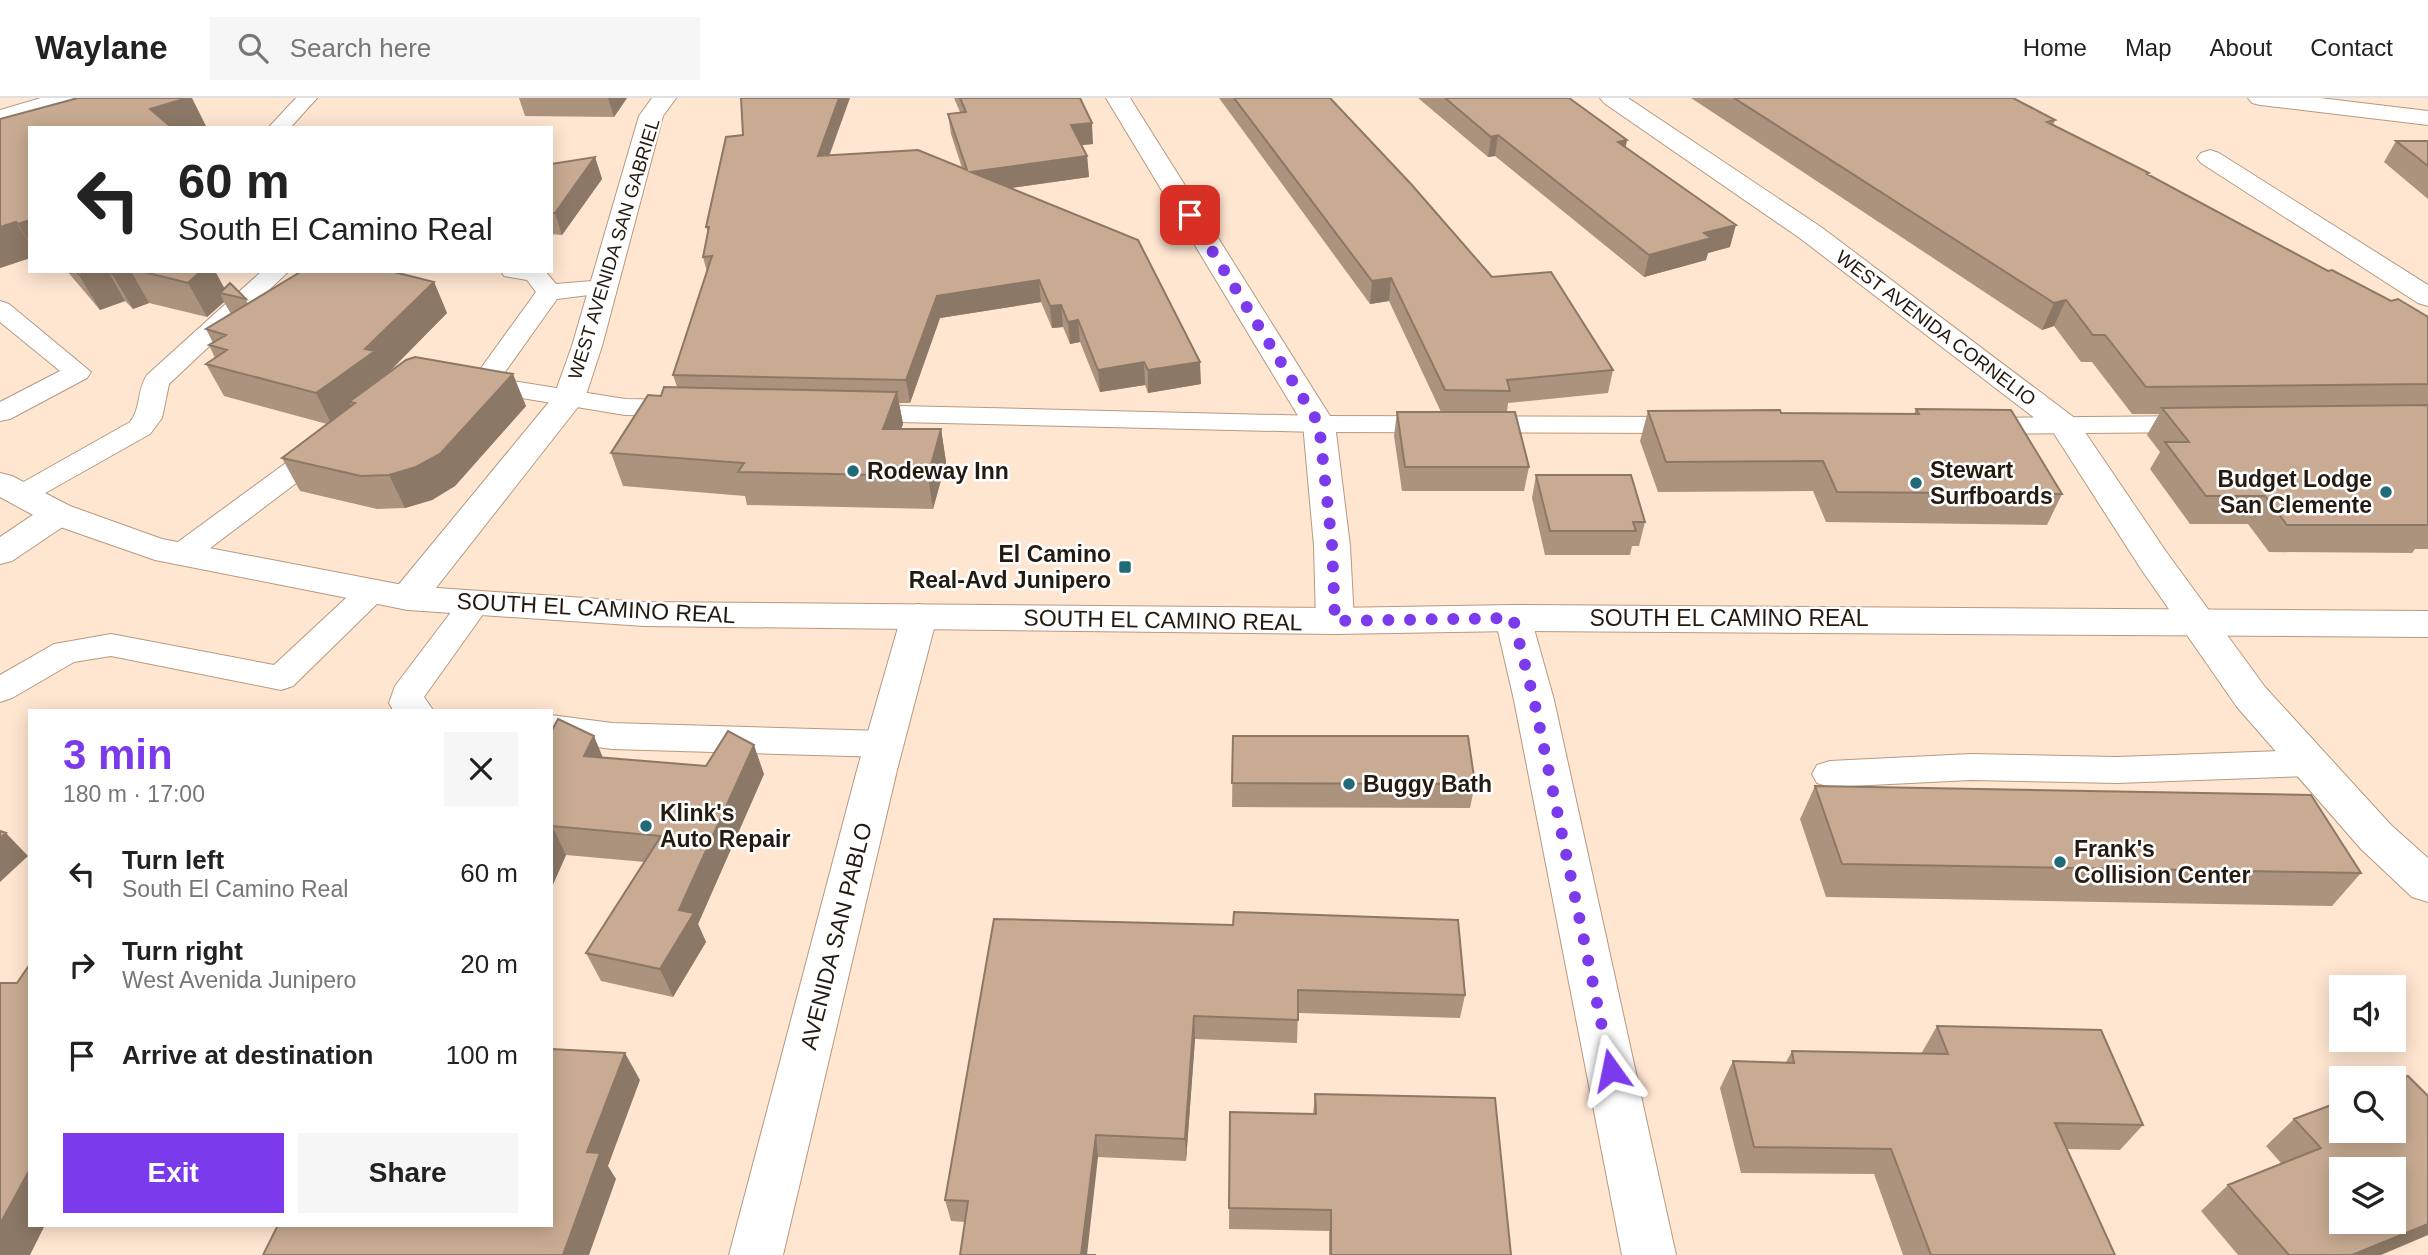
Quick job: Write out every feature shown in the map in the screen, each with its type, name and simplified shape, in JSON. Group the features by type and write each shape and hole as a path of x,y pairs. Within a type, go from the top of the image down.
{"main road":[{"name":"WEST AVENIDA SAN GABRIEL","path":"408,598 569,398 604,287 652,116 664,98"},
{"path":"1118,98 1319,424 1332,545 1335,621"},
{"name":"WEST AVENIDA CORNELIO","path":"1612,98 1811,233 2066,426 2154,561 2251,697 2376,837 2428,884"},
{"path":"2260,98 2428,118"},
{"path":"2210,158 2428,297"},
{"name":"SOUTH EL CAMINO REAL","path":"10,489 58,514 155,549 408,598 644,614 1335,621 1513,618 2196,620 2428,624"},
{"path":"0,553 58,514"},
{"name":"AVENIDA SAN PABLO","path":"756,1255 884,744 919,617"},
{"path":"1513,618 1540,727 1649,1255"}],"lane":[{"path":"0,116 63,98"},
{"path":"280,126 307,98"},
{"path":"10,489 140,428 148,418 156,381 275,273"},
{"path":"534,273 549,292"},
{"path":"482,384 549,292 604,287"},
{"path":"0,309 78,372 0,414"},
{"path":"452,379 625,407 708,409"},
{"path":"833,412 1319,424 1709,425"},
{"path":"1955,426 2219,424"},
{"path":"182,554 348,431"},
{"path":"0,690 66,652 111,645 281,678 372,591"},
{"path":"409,709 406,703 407,695 475,603"},
{"path":"553,728 612,736 884,744"},
{"path":"1830,774 1972,767 2117,770 2311,763"}],"building":[{"path":"78,98 187,98 150,109 170,126 28,126 28,221 0,227 0,119"},
{"path":"741,98 839,98 818,156 918,150 967,170 948,114 966,112 960,98 1080,98 1092,123 1071,125 1087,156 971,172 1138,240 1200,362 1148,370 1144,362 1098,370 1078,320 1068,322 1061,305 1050,306 1039,280 937,296 906,380 673,375 712,256 703,257 709,227 706,227 726,137 743,135"},
{"path":"1234,98 1330,98 1411,184 1492,277 1551,272 1613,370 1507,380 1510,391 1445,390 1391,278 1372,281"},
{"path":"1445,98 1569,98 1627,140 1618,142 1736,225 1704,233 1711,238 1649,255 1498,135 1491,137"},
{"path":"1734,98 2013,98 2055,120 2047,122 2149,173 2147,174 2328,271 2332,270 2391,301 2398,299 2428,317 2428,384 2146,387 2105,335 2093,335 2066,300 2054,303"},
{"path":"2396,141 2428,141 2428,166"},
{"path":"595,157 555,213 553,213 553,164"},
{"path":"148,273 199,273 188,283"},
{"path":"299,273 398,273 434,282 365,349 375,351 316,393 206,364 227,350 209,345 226,335 206,329"},
{"path":"230,283 246,299 220,293"},
{"path":"415,357 513,374 440,454 416,467 389,475 361,476 282,458 355,403 349,402 406,360"},
{"path":"664,387 897,392 883,429 941,429 928,476 738,472 744,463 611,453 648,395 661,396"},
{"path":"2428,405 2428,525 2287,525 2265,496 2206,496 2165,442 2189,442 2162,408"},
{"path":"1916,409 2011,410 2062,494 1837,492 1823,461 1666,462 1648,411 1780,410 1781,413 1919,414"},
{"path":"1397,412 1515,412 1529,467 1405,467"},
{"path":"1536,475 1631,475 1645,522 1633,522 1636,531 1550,531"},
{"path":"558,719 594,736 584,756 706,766 728,731 754,745 679,910 694,913 660,969 586,953 661,836 553,826 553,728"},
{"path":"1233,736 1468,736 1475,784 1232,783"},
{"path":"1815,786 2311,795 2361,873 1842,864"},
{"path":"1234,912 1458,920 1465,995 1298,990 1298,1020 1194,1016 1185,1139 1096,1135 1081,1255 960,1255 968,1201 945,1200 994,919 1233,925"},
{"path":"28,967 28,1173 0,1224 0,983 17,983"},
{"path":"1937,1026 2101,1030 2143,1125 2055,1123 2115,1255 1931,1255 1891,1149 1754,1147 1733,1061 1794,1063 1792,1051 1948,1054"},
{"path":"553,1049 625,1053 587,1152 600,1153 563,1255 263,1255 277,1227 553,1227"},
{"path":"2408,1076 2428,1096 2428,1224 2406,1233 2406,1157 2329,1157 2329,1234 2403,1234 2352,1255 2289,1255 2228,1185 2321,1148 2294,1119 2329,1106 2329,1143 2406,1143"},
{"path":"1315,1094 1495,1098 1511,1255 1331,1255 1331,1210 1229,1208 1230,1112 1316,1114"}],"place":[{"name":"Rodeway Inn","path":"853,471"},
{"name":"Stewart Surfboards","path":"1916,483"},
{"name":"Budget Lodge San Clemente","path":"2386,492"},
{"name":"El Camino Real-Avd Junipero","path":"1125,567"},
{"name":"Buggy Bath","path":"1349,784"},
{"name":"Klink's Auto Repair","path":"646,826"},
{"name":"Frank's Collision Center","path":"2060,862"}],"route":[{"path":"1190,215 1319,424 1332,545 1335,621 1513,618 1534,700 1611,1070"}]}
